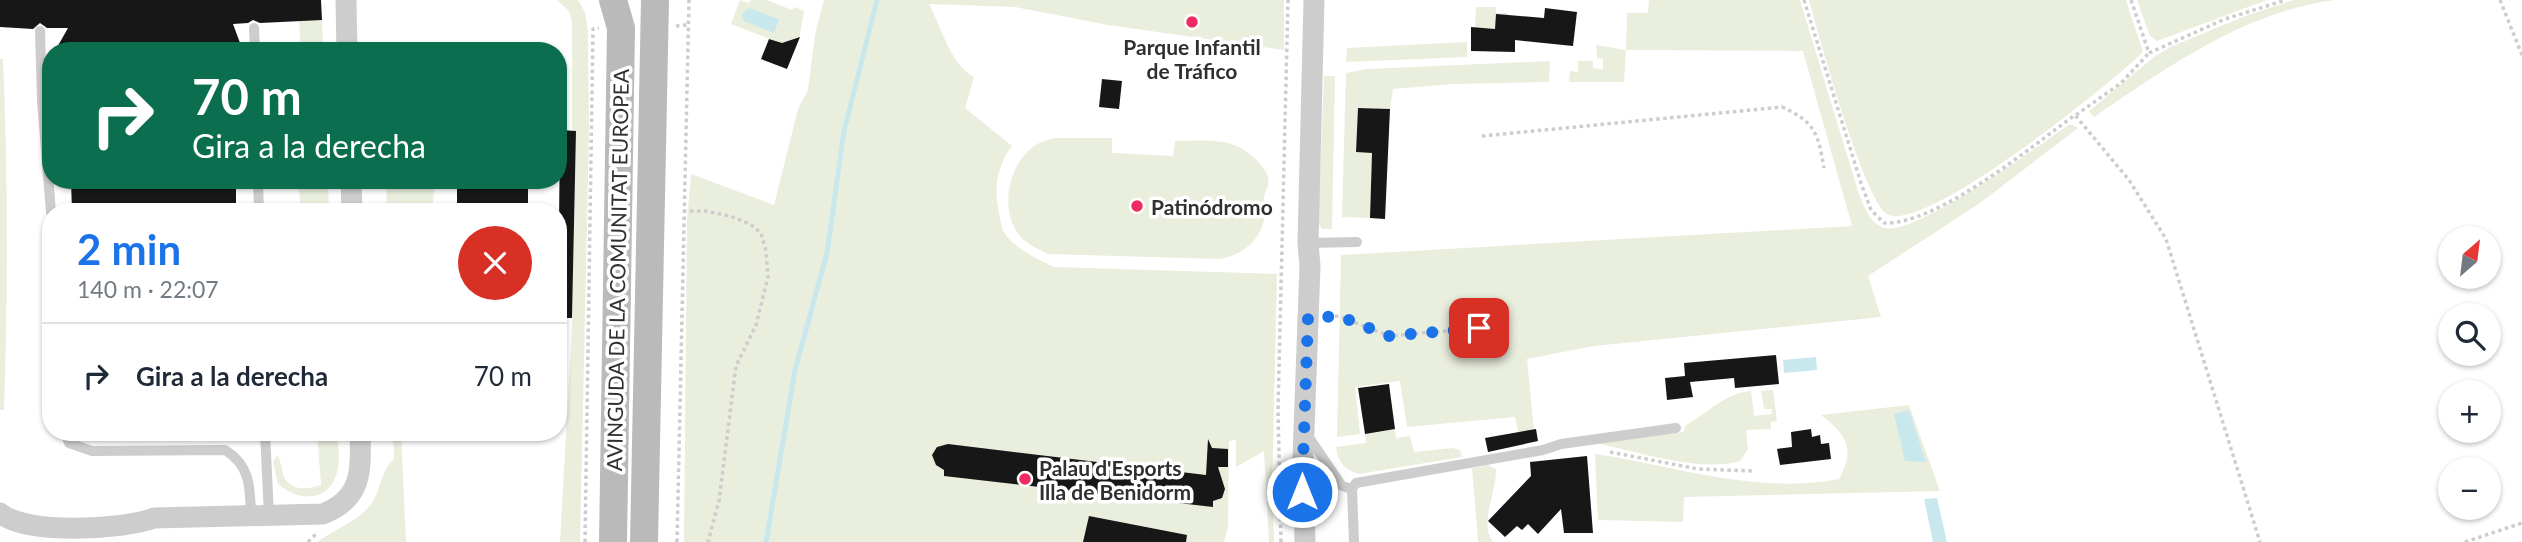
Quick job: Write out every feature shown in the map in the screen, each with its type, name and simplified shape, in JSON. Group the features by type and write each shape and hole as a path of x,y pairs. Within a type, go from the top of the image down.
{"main road":[{"name":"AVINGUDA DE LA COMUNITAT EUROPEA","path":"613,542 621,28 614,0"},
{"name":"AVINGUDA DE LA COMUNITAT EUROPEA","path":"644,542 655,0"}],"street":[{"path":"346,0 347,42"},
{"path":"1305,542 1303,430 1308,318 1314,0"},
{"path":"0,513 20,524 62,528 136,525 153,518 323,514 339,508 347,500 359,477 360,441"}],"lane":[{"path":"254,28 255,42"},
{"path":"40,31 42,101"},
{"path":"1308,243 1357,242"},
{"path":"1354,542 1352,489 1356,483 1543,450 1561,444 1676,428"},
{"path":"1303,430 1342,486 1352,489"},
{"path":"68,441 92,451 225,450 245,467 260,516"},
{"path":"260,516 264,441"}],"path":[{"path":"677,542 689,0"},
{"path":"1281,542 1278,410 1289,0"},
{"path":"1804,0 1861,183 1871,210 1884,223 1899,223 1943,205 2010,162 2121,83 2149,53 2225,19 2286,0"},
{"path":"2130,0 2149,53"},
{"path":"2500,0 2522,55"},
{"path":"586,542 593,29"},
{"path":"1482,136 1782,107 1805,118 1819,142 1824,168"},
{"path":"2076,115 2129,180 2166,239 2260,542"},
{"path":"683,211 718,213 750,224 761,233 766,251 768,277 756,325 736,366 719,502 708,542"},
{"path":"1308,318 1339,316 1389,336 1479,328"},
{"path":"1608,452 1698,469 1753,471"},
{"path":"2465,542 2522,523"}],"green space":[{"path":"557,0 578,0 585,12 588,31 589,132 580,542 560,542 572,327 576,132 572,131 572,22 569,11"},
{"path":"740,0 749,3 751,0 767,0 792,10 794,7 804,11 799,40 785,45 731,24"},
{"path":"824,0 1284,0 1284,50 1108,25 1015,7 929,4 953,55 974,77 965,108 1012,146 999,172 997,199 1003,231 1015,245 1054,267 1277,274 1272,491 1274,542 1269,542 1264,451 1236,467 1236,440 1229,441 1228,527 1224,542 684,542 687,219 691,174 774,205 798,109 808,90 815,35"},
{"path":"1649,0 1800,0 1858,191 1871,218 1885,228 1900,227 1922,218 1978,187 2070,124 2078,128 1980,203 1868,276 1881,317 1594,346 1527,359 1535,442 1521,445 1515,417 1407,427 1400,381 1355,387 1360,434 1337,437 1341,255 1852,226 1803,51 1626,50 1627,13 1648,13"},
{"path":"1809,0 2126,0 2143,52 2058,122 1975,180 1938,202 1907,215 1887,214 1877,202 1855,149"},
{"path":"2137,0 2267,0 2157,41 2150,36"},
{"path":"2294,0 2334,0 2300,7 2238,29 2179,61 2094,117 2089,111 2170,47 2245,16"},
{"path":"1476,7 1496,7 1496,13 1508,13 1507,31 1475,29"},
{"path":"299,20 322,20 323,42 300,42"},
{"path":"1467,42 1467,57 1346,62 1347,48"},
{"path":"1596,45 1626,50 1624,82 1569,82 1570,71 1578,72 1578,61 1593,61 1593,68 1603,69 1603,59 1597,58"},
{"path":"0,59 3,59 7,191 4,410 0,410"},
{"path":"1550,61 1549,82 1452,84 1393,89 1390,109 1358,108 1356,152 1372,153 1370,218 1342,217 1346,73 1367,69"},
{"path":"1324,76 1335,76 1332,229 1322,229 1318,222"},
{"name":"Patinódromo","path":"1055,138 1112,138 1112,153 1173,156 1175,141 1216,141 1239,147 1264,168 1268,177 1264,200 1265,214 1260,231 1243,250 1219,259 1048,254 1020,236 1014,226 1008,202 1013,176 1025,154 1036,145"},
{"path":"299,189 328,189 329,203 300,203"},
{"path":"387,189 434,189 433,203 386,203"},
{"path":"1773,390 1777,421 1771,422 1771,429 1746,430 1748,449 1740,461 1723,464 1687,463 1594,443 1684,432 1685,426 1725,399 1742,392 1751,391 1754,416 1772,414 1772,409 1764,409 1761,391"},
{"path":"1909,405 1940,491 1684,497 1683,522 1598,520 1595,454 1747,481 1777,484 1839,479 1847,459 1846,443 1837,429 1821,415"},
{"path":"1395,429 1396,438 1410,436 1414,452 1452,448 1460,450 1462,457 1359,474 1340,462 1336,447 1366,443 1365,434"},
{"path":"318,441 338,441 339,458 335,478 330,487 315,496 296,495 278,484 273,462 277,455 284,477 291,485 306,488 321,485"},
{"path":"393,441 401,441 406,542 317,542 367,509 394,459"},
{"path":"1488,465 1496,469 1488,517 1489,534 1493,542 1478,542 1472,468"}],"water":[{"path":"749,8 779,19 774,33 744,21 742,14"},
{"path":"1816,357 1817,370 1784,373 1783,360"},
{"path":"1909,410 1926,462 1905,461 1894,414"},
{"path":"1937,498 1947,542 1933,542 1924,499"}],"building":[{"path":"0,0 321,0 322,20 260,23 253,20 233,24 240,42 60,42 68,28 47,28 40,23 33,29 0,27"},
{"path":"1545,8 1577,12 1573,46 1515,40 1515,52 1471,51 1471,27 1495,29 1496,14 1544,18"},
{"path":"800,37 787,69 761,59 769,39 782,43"},
{"path":"1102,79 1122,81 1119,109 1099,107"},
{"path":"1358,108 1390,109 1385,219 1370,218 1372,153 1356,152"},
{"path":"567,130 576,131 572,318 567,318 567,203 559,203 559,189 567,189"},
{"path":"71,189 236,189 236,203 72,203"},
{"path":"457,189 528,189 528,203 457,203"},
{"path":"1776,355 1779,384 1735,388 1734,378 1690,382 1693,397 1667,400 1665,378 1685,376 1684,363"},
{"path":"1389,384 1395,429 1365,434 1358,388"},
{"path":"1536,429 1538,441 1488,452 1485,438"},
{"path":"1811,429 1812,437 1820,435 1821,444 1829,443 1831,459 1780,465 1777,449 1792,447 1791,432"},
{"path":"1208,439 1212,448 1228,449 1228,467 1218,467 1225,489 1222,498 1213,501 1213,507 944,476 944,470 936,465 932,455 937,447 948,444 1206,475"},
{"path":"1587,456 1593,533 1564,533 1561,509 1538,534 1528,524 1522,530 1517,526 1505,537 1488,521 1531,476 1530,462"},
{"path":"1089,516 1187,535 1186,542 1083,542"}],"waterway":[{"path":"766,542 795,370 827,253 844,131 877,0"}],"place":[{"name":"Parque Infantil de Tráfico","path":"1192,22"},
{"name":"Patinódromo","path":"1137,206"},
{"name":"Palau d'Esports Illa de Benidorm","path":"1025,479"}],"route":[{"path":"1302,492 1308,318 1339,316 1389,336 1479,328"}]}
